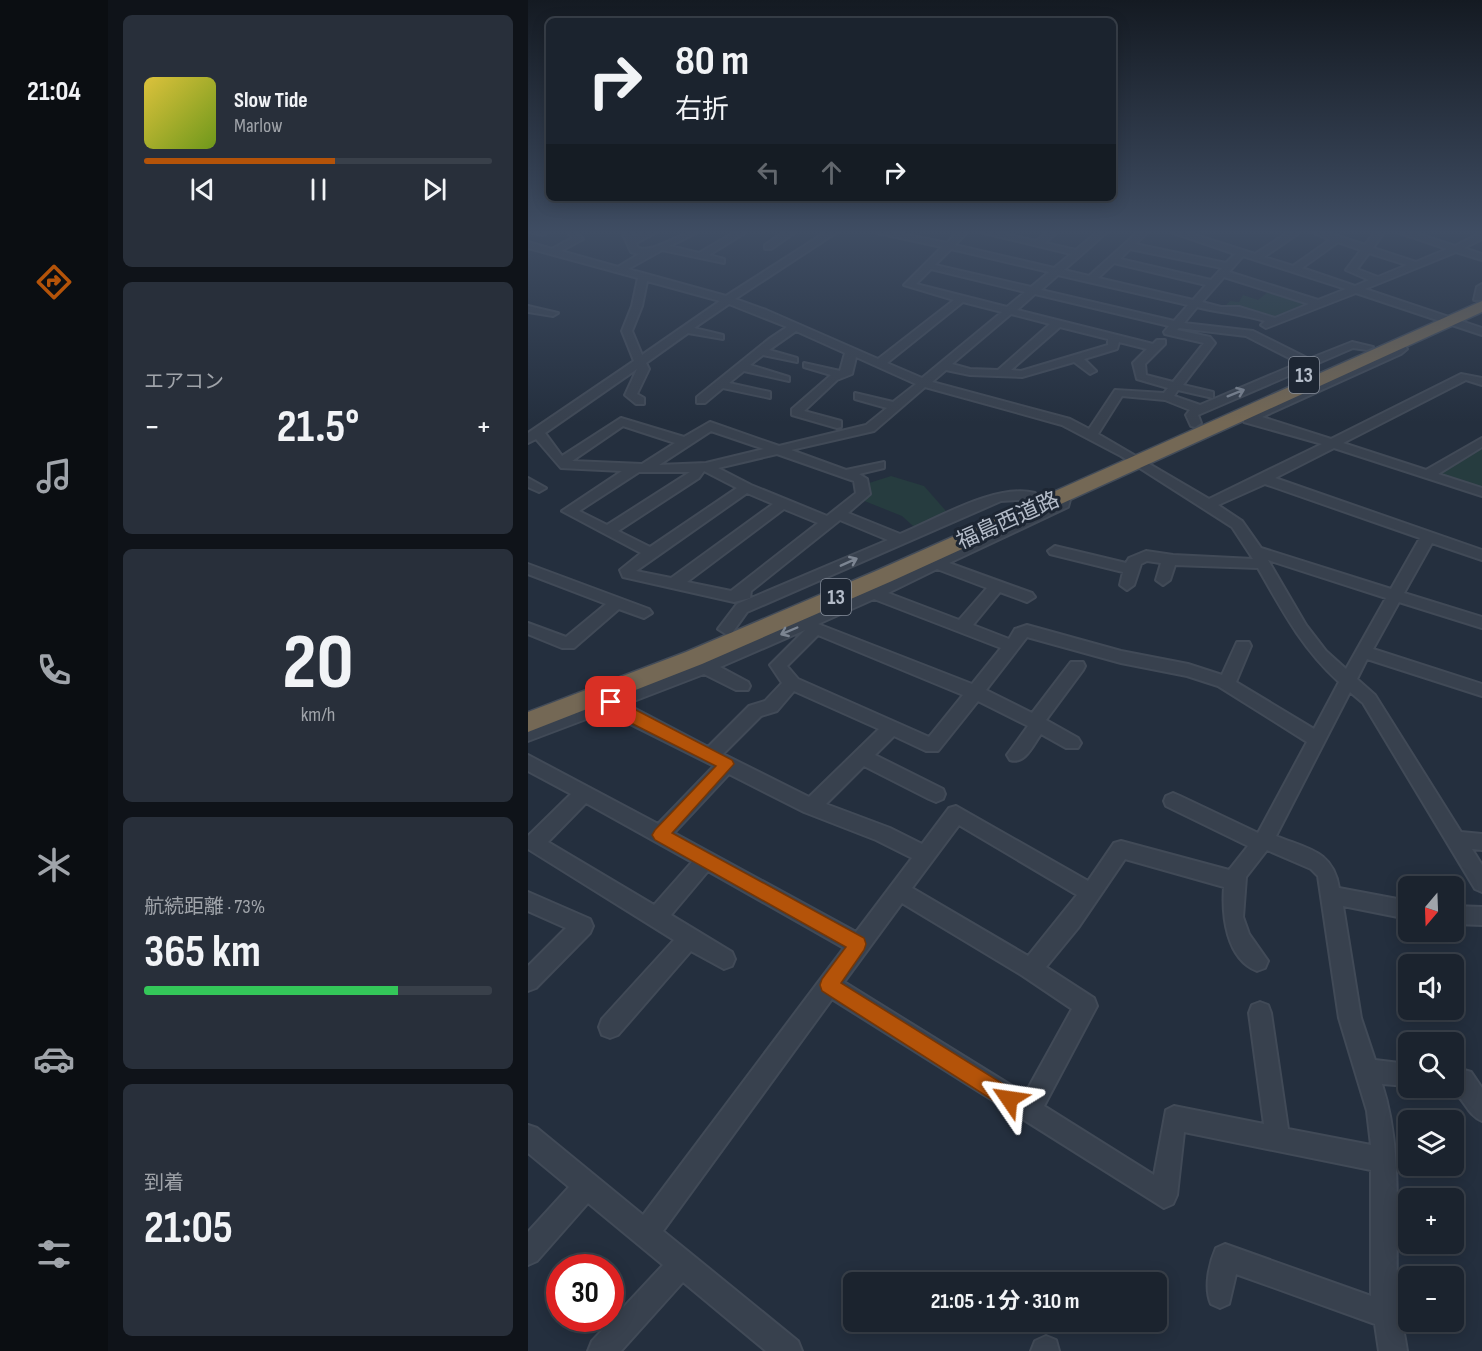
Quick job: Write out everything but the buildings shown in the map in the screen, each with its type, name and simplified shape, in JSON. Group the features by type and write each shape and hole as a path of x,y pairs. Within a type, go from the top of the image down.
{"highway":[{"name":"福島西道路","path":"528,704 726,628 1030,496 1222,423 1399,344 1481,297"},
{"name":"福島西道路","path":"528,722 694,658 1064,496 1132,458 1197,416 1443,318"}],"street":[{"path":"639,295 627,331 643,369 631,395 640,401"},
{"path":"709,295 795,327 926,384 1051,417 1092,434 1237,524 1264,564 1300,629 1320,655 1369,699 1482,883"},
{"path":"730,295 639,364 532,435 561,462 585,468 703,467 870,428 926,384 1029,295"},
{"path":"946,295 1155,348"},
{"path":"1049,295 1206,339 1210,343 1171,392"},
{"path":"1161,295 1221,310 1239,310 1275,321"},
{"path":"1202,295 1139,363 1141,377 1171,392 1197,416 1352,345 1367,347"},
{"path":"1294,295 1316,303"},
{"path":"1249,333 1316,303 1340,295"},
{"path":"1371,295 1482,332"},
{"path":"879,363 961,299"},
{"path":"528,309 553,313"},
{"path":"1001,373 1058,322"},
{"path":"701,399 795,327"},
{"path":"1172,328 1249,333 1309,364"},
{"path":"685,329 719,337"},
{"path":"945,366 970,372 1022,374 1113,347 1114,338"},
{"path":"1222,423 1236,423 1252,418 1397,352 1401,349 1399,344"},
{"path":"762,351 793,360"},
{"path":"837,424 796,412 839,375 848,372 851,351"},
{"path":"1076,358 1090,371"},
{"path":"808,365 839,375"},
{"path":"743,367 785,379"},
{"path":"1208,504 1264,479 1465,376 1482,382"},
{"path":"720,384 766,394"},
{"path":"1092,434 1119,392 1209,395"},
{"path":"859,396 897,407"},
{"path":"1252,418 1482,492"},
{"path":"561,462 621,422 686,441"},
{"path":"651,553 569,511 710,426 781,449 860,479 863,494 734,597"},
{"path":"1428,474 1482,442"},
{"path":"845,474 879,465"},
{"path":"703,467 783,503 901,540"},
{"path":"608,531 703,467"},
{"path":"1264,479 1482,555"},
{"path":"746,488 627,570 628,574 734,597 754,592 775,595"},
{"path":"726,628 742,608 997,498 1018,494 1030,496"},
{"path":"528,734 813,625 874,593 1063,504 1064,496"},
{"path":"675,583 783,503"},
{"path":"1257,961 1240,939 1233,917 1237,874 1263,841 1347,681 1430,536"},
{"path":"1055,550 1132,569"},
{"path":"1255,551 1482,623"},
{"path":"1127,585 1134,561 1146,556 1264,564"},
{"path":"1163,580 1169,559"},
{"path":"937,564 1027,597"},
{"path":"528,569 644,613"},
{"path":"962,627 996,587"},
{"path":"874,593 1012,646"},
{"path":"528,628 568,644 616,603"},
{"path":"813,625 778,665 792,684 932,746 1021,633 1027,632 1120,657 1188,670 1227,684 1318,740"},
{"path":"813,625 976,693 1072,743"},
{"path":"1227,684 1243,646"},
{"path":"1363,652 1482,690"},
{"path":"1016,755 1077,666"},
{"path":"705,667 742,686"},
{"path":"660,835 755,711 771,706 792,684"},
{"path":"611,702 632,717 811,807 883,834 925,855"},
{"path":"811,807 891,727"},
{"path":"862,757 936,794"},
{"path":"528,762 858,944"},
{"path":"584,793 534,843 724,959"},
{"path":"1173,801 1318,863 1327,872 1350,1018 1379,1111 1383,1160 1384,1290 1393,1351"},
{"path":"646,1232 956,813 1089,892"},
{"path":"1455,840 1482,842"},
{"path":"1031,969 1071,921 1121,849 1236,881"},
{"path":"657,916 705,861"},
{"path":"899,891 1031,969 1086,1006 1029,1112"},
{"path":"1331,895 1398,908"},
{"path":"528,900 583,926 528,981"},
{"path":"1464,915 1482,916"},
{"path":"610,1027 690,937"},
{"path":"829,985 1164,1195 1174,1118 1383,1160"},
{"path":"1260,1013 1266,1070 1278,1140"},
{"path":"1366,1071 1398,1074"},
{"path":"1464,1082 1482,1109"},
{"path":"528,1137 788,1351"},
{"path":"528,1252 586,1186"},
{"path":"1220,1295 1225,1257 1387,1315"},
{"path":"602,1351 683,1263"}],"green space":[{"path":"1243,295 1258,300 1264,295 1286,295 1312,303 1275,319 1223,308 1230,301 1239,302"},
{"path":"1482,446 1482,489 1435,473"},
{"path":"891,476 924,486 953,519 921,533 902,516 862,500 869,495 866,484"}],"route":[{"path":"611,702 632,717 727,764 660,835 858,944 829,985 1009,1099"}]}
